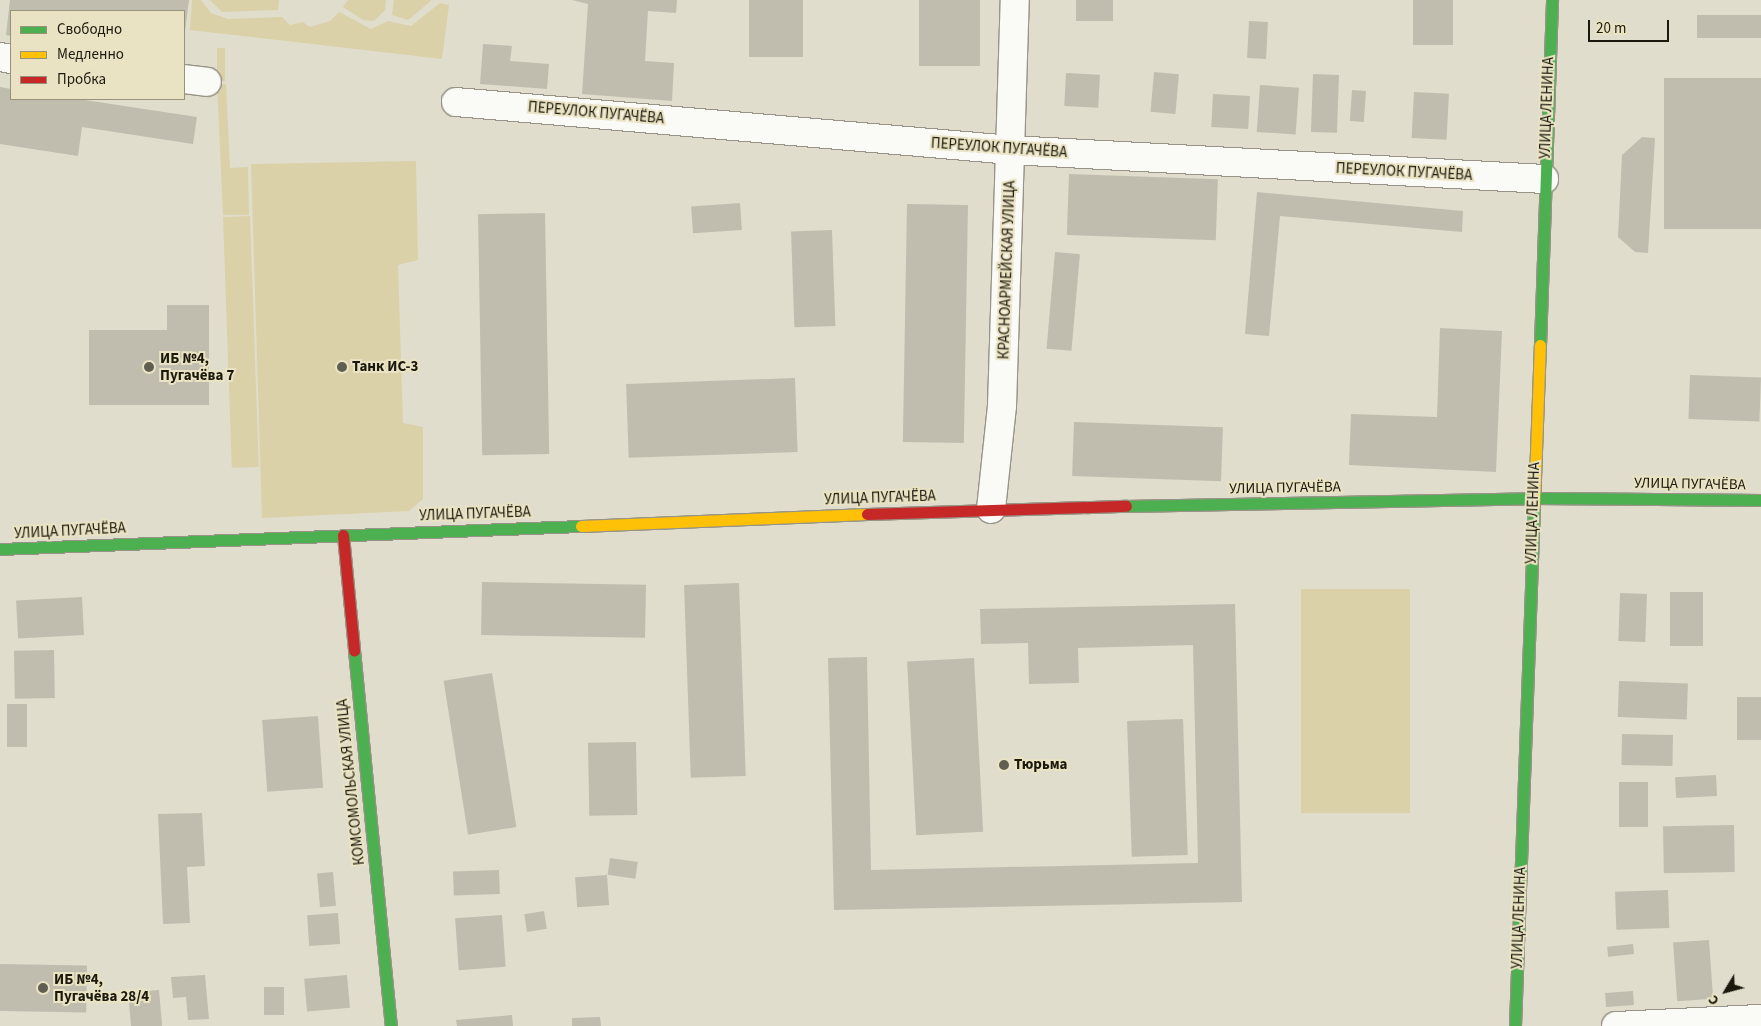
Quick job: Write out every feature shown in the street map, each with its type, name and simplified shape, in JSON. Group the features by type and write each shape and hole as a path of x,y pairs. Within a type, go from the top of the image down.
{"main road":[{"name":"УЛИЦА ЛЕНИНА","path":"1515,1026 1544,180 1552,0"},
{"name":"УЛИЦА ПУГАЧЁВА","path":"0,549 991,509 1534,498 1761,500"},
{"name":"КОМСОМОЛЬСКАЯ УЛИЦА","path":"344,535 391,1026"}],"street":[{"name":"КРАСНОАРМЕЙСКАЯ УЛИЦА","path":"991,509 1002,406 1015,0"},
{"name":"ПЕРЕУЛОК ПУГАЧЁВА","path":"456,102 1011,150 1544,180"},
{"path":"1616,1026 1761,1019"}],"shaded area":[{"path":"192,0 201,0 211,13 228,19 282,17 290,25 303,22 310,27 330,21 339,12 371,29 388,21 411,26 440,3 449,5 442,59 190,30"},
{"path":"210,0 279,0 278,10 222,12"},
{"path":"348,0 386,0 385,10 374,21 363,20 343,7"},
{"path":"394,0 432,0 408,20 392,15"},
{"path":"217,48 225,48 225,81 217,81"},
{"path":"217,84 226,84 230,168 248,167 249,215 223,215"},
{"path":"416,161 418,260 398,265 403,423 423,427 423,499 409,511 262,518 251,164"},
{"path":"250,216 259,467 232,468 223,217"},
{"path":"1301,589 1410,589 1410,813 1301,813"}],"building":[{"path":"10,0 189,0 185,31 185,10 10,10 10,36 6,35"},
{"path":"572,0 677,0 676,13 648,11 645,61 674,63 672,101 582,94 588,4"},
{"path":"749,0 803,0 803,57 749,57"},
{"path":"919,0 980,0 980,66 919,66"},
{"path":"1076,0 1113,0 1113,21 1076,21"},
{"path":"1413,0 1453,0 1453,45 1413,45"},
{"path":"1697,15 1761,15 1761,38 1697,38"},
{"path":"1249,21 1268,22 1266,59 1247,58"},
{"path":"483,44 512,46 510,61 549,64 547,89 480,84"},
{"path":"1154,72 1179,74 1175,114 1151,112"},
{"path":"1066,73 1100,75 1098,108 1064,106"},
{"path":"1313,74 1339,75 1337,133 1311,132"},
{"path":"1664,78 1761,78 1761,229 1664,229"},
{"path":"1260,85 1299,88 1296,135 1257,132"},
{"path":"0,87 10,89 10,100 85,100 197,117 193,144 82,127 78,156 0,144"},
{"path":"1352,90 1366,91 1364,122 1350,121"},
{"path":"1414,92 1449,94 1447,140 1412,138"},
{"path":"1213,94 1250,96 1248,129 1211,127"},
{"path":"1642,137 1655,138 1648,253 1635,252 1618,237 1622,155"},
{"path":"1069,174 1218,179 1216,240 1067,235"},
{"path":"1257,192 1463,211 1462,232 1280,216 1269,336 1245,334"},
{"path":"740,203 742,230 693,233 691,206"},
{"path":"907,204 968,205 964,443 903,442"},
{"path":"545,213 549,454 482,455 478,214"},
{"path":"832,230 835,326 794,327 791,231"},
{"path":"1055,252 1080,254 1071,351 1047,349"},
{"name":"ИБ №4, Пугачёва 7","path":"167,305 209,305 209,405 89,405 89,330 167,330"},
{"path":"1440,328 1502,331 1496,472 1349,465 1351,414 1437,417"},
{"path":"1690,375 1761,377 1759,421 1688,419"},
{"path":"795,378 798,452 629,458 626,384"},
{"path":"1074,422 1223,427 1221,481 1072,476"},
{"path":"482,582 646,585 645,638 481,635"},
{"path":"739,583 746,776 691,778 684,585"},
{"path":"1670,592 1703,592 1703,646 1670,646"},
{"path":"1620,593 1647,594 1645,642 1618,641"},
{"path":"82,597 84,635 18,638 16,600"},
{"path":"1235,604 1242,902 834,910 828,658 867,657 871,870 1198,863 1193,645 1078,648 1079,683 1029,684 1028,643 981,644 980,609"},
{"path":"54,650 55,698 15,699 14,651"},
{"path":"974,658 983,832 916,835 907,662"},
{"path":"492,673 516,827 468,835 444,681"},
{"path":"1619,681 1688,683 1687,719 1618,717"},
{"path":"1737,697 1761,697 1761,740 1737,740"},
{"path":"7,704 27,704 27,747 7,747"},
{"path":"318,716 323,788 267,792 262,720"},
{"path":"1183,719 1188,855 1132,857 1127,721"},
{"path":"1622,734 1673,735 1672,766 1621,765"},
{"path":"636,742 637,815 589,816 588,743"},
{"path":"1716,775 1717,796 1676,798 1675,777"},
{"path":"1619,782 1648,782 1648,827 1619,827"},
{"path":"202,813 205,866 187,867 190,923 163,924 158,814"},
{"path":"1734,825 1735,872 1664,873 1663,826"},
{"path":"610,858 638,862 635,879 608,875"},
{"path":"499,870 500,894 454,896 453,872"},
{"path":"333,872 336,906 320,907 317,873"},
{"path":"607,875 609,905 577,907 575,877"},
{"path":"1668,890 1669,928 1616,930 1615,892"},
{"path":"544,911 547,929 527,932 524,914"},
{"path":"338,913 340,944 309,946 307,915"},
{"path":"502,915 506,967 459,970 455,918"},
{"path":"1709,940 1713,999 1677,1001 1673,943"},
{"path":"1633,944 1634,954 1608,957 1607,947"},
{"name":"ИБ №4, Пугачёва 28/4","path":"0,964 87,966 86,1013 0,1011"},
{"path":"205,975 209,1019 188,1020 186,997 173,998 171,977"},
{"path":"347,975 350,1008 307,1012 304,979"},
{"path":"264,987 284,987 284,1015 264,1015"},
{"path":"159,990 162,1026 131,1026 128,993"},
{"path":"1633,991 1634,1005 1606,1007 1605,993"},
{"path":"512,1015 513,1026 457,1026 456,1020"},
{"path":"600,1017 601,1026 572,1026 572,1018"}],"traffic: fast":[{"path":"1540,345 1552,0"},
{"path":"1126,506 1534,498 1761,500"},
{"path":"1515,1026 1534,506"},
{"path":"0,549 581,526"},
{"path":"354,650 391,1026"}],"traffic: slow":[{"path":"1534,506 1540,345"},
{"path":"581,526 867,514"}],"traffic: jam":[{"path":"867,514 1126,506"},
{"path":"343,535 354,650"}],"place":[{"name":"ИБ №4, Пугачёва 7","path":"149,367"},
{"name":"Танк ИС-3","path":"342,367"},
{"name":"Тюрьма","path":"1004,765"},
{"name":"ИБ №4, Пугачёва 28/4","path":"43,988"}]}
